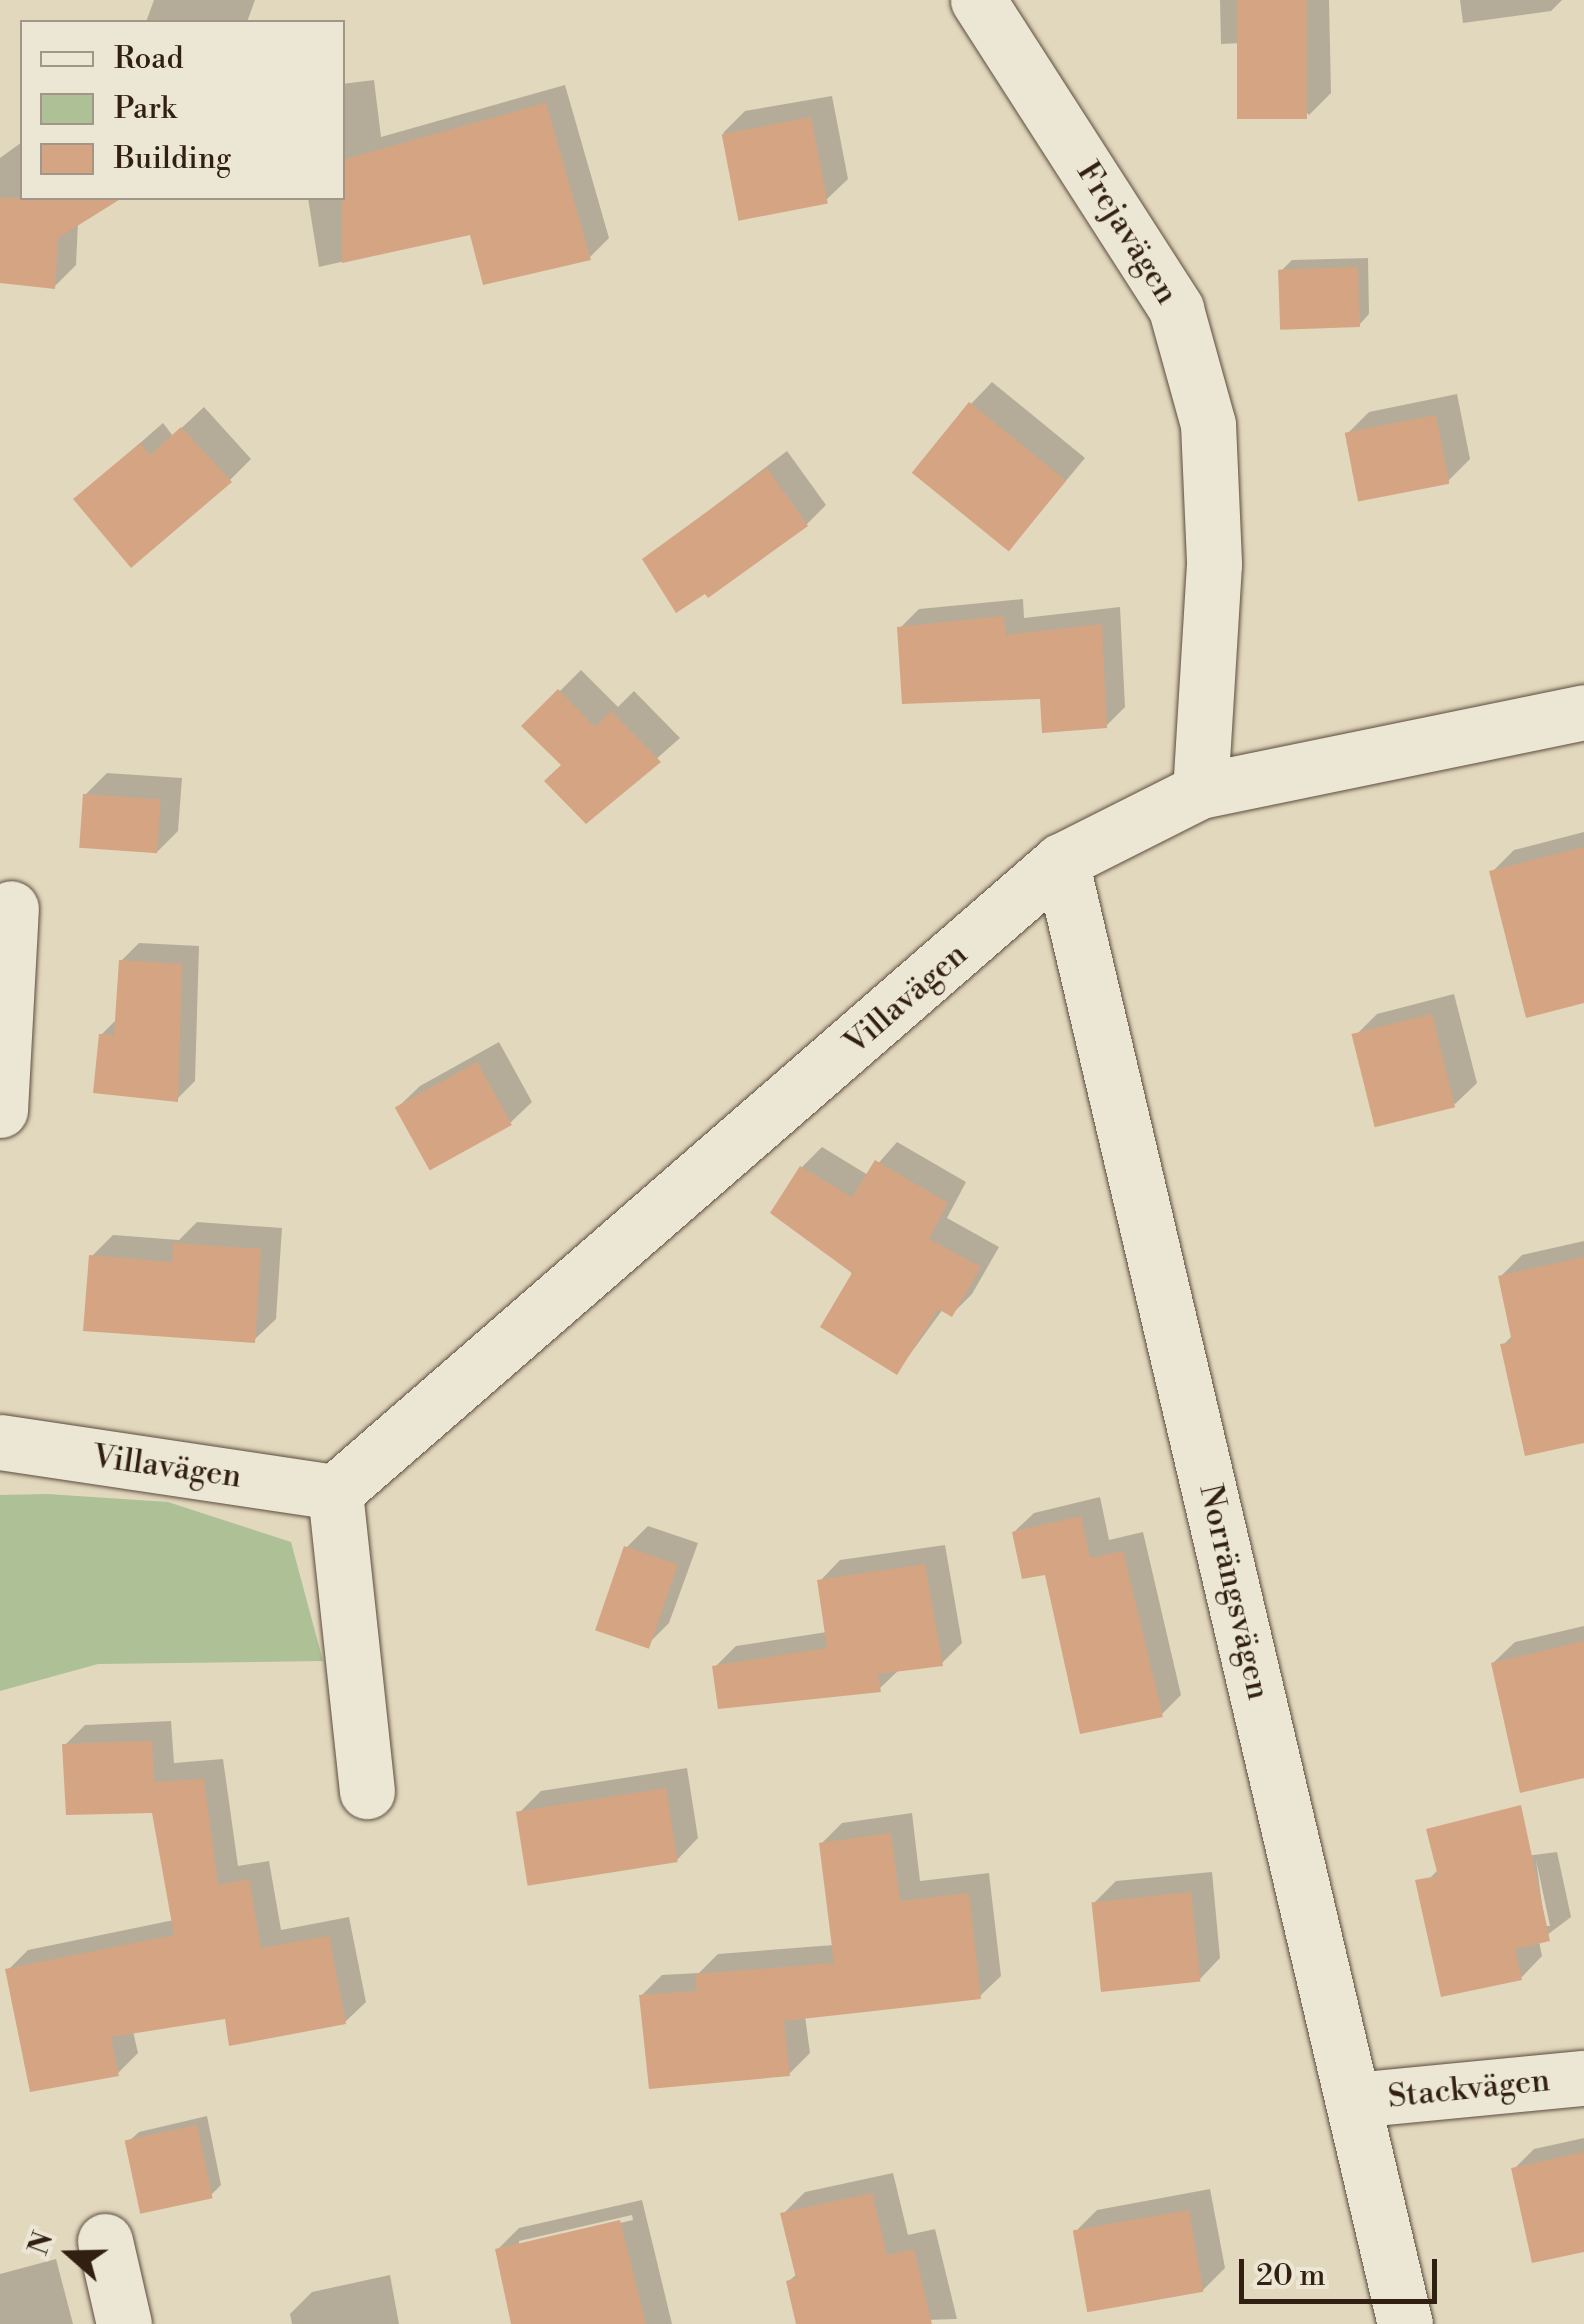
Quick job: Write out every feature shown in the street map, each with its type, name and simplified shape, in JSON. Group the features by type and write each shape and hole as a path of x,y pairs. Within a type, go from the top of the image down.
{"street":[{"name":"Frejavägen","path":"978,0 1176,309 1208,424 1214,564 1200,790"},
{"name":"Villavägen","path":"0,1442 335,1492 1061,861 1200,790 1584,712"},
{"name":"Norrängsvägen","path":"1061,861 1405,2324"},
{"path":"0,1110 11,908"},
{"path":"335,1492 367,1791"},
{"name":"Stackvägen","path":"1354,2100 1584,2078"},
{"path":"104,2241 124,2324"}],"green space":[{"path":"0,1495 168,1502 291,1542 323,1661 98,1664 0,1691"}],"building":[{"path":"1237,0 1307,0 1307,119 1237,119"},
{"path":"546,103 591,260 483,285 470,235 342,263 345,159"},
{"path":"811,117 828,203 738,221 722,134"},
{"path":"0,198 119,200 58,238 55,289 0,283"},
{"path":"1358,267 1360,327 1280,330 1278,270"},
{"path":"969,402 1066,481 1009,551 912,473"},
{"path":"1436,415 1449,484 1358,501 1345,433"},
{"path":"181,427 232,482 131,568 73,499 140,443 150,455"},
{"path":"767,468 808,526 708,598 705,594 676,613 642,559"},
{"path":"1004,616 1006,635 1102,624 1107,728 1042,733 1040,699 902,704 897,627"},
{"path":"558,689 595,727 611,711 661,762 586,824 544,781 561,765 521,726"},
{"path":"83,794 161,799 157,853 79,848"},
{"path":"1584,847 1584,1003 1526,1018 1489,871"},
{"path":"119,960 182,964 178,1102 93,1093 99,1034 114,1035"},
{"path":"1432,1014 1455,1107 1375,1127 1351,1034"},
{"path":"477,1062 512,1125 430,1171 395,1108"},
{"path":"875,1160 948,1203 929,1239 981,1267 952,1317 938,1309 897,1375 820,1327 852,1273 770,1213 800,1166 852,1197"},
{"path":"173,1243 261,1249 255,1343 83,1331 89,1255 172,1262"},
{"path":"1584,1257 1584,1443 1525,1456 1500,1344 1512,1342 1498,1276"},
{"path":"1081,1516 1090,1558 1123,1551 1163,1717 1080,1734 1045,1575 1022,1579 1012,1532"},
{"path":"624,1546 678,1565 649,1649 595,1630"},
{"path":"925,1564 943,1666 878,1674 881,1692 718,1709 712,1666 827,1648 817,1580"},
{"path":"1584,1641 1584,1778 1520,1793 1491,1663"},
{"path":"152,1741 154,1782 204,1779 218,1885 249,1879 261,1948 329,1936 346,2024 229,2046 225,2019 111,2037 119,2076 30,2092 5,1969 174,1935 152,1813 66,1815 62,1744"},
{"path":"666,1788 678,1862 528,1886 516,1812"},
{"path":"1521,1805 1550,1941 1515,1949 1522,1980 1441,1997 1415,1880 1438,1876 1426,1829"},
{"path":"891,1833 900,1901 969,1893 981,1999 784,2021 790,2076 649,2089 639,1995 697,1991 695,1974 834,1963 819,1843"},
{"path":"1191,1892 1200,1982 1101,1992 1092,1902"},
{"path":"197,2125 213,2198 140,2214 125,2140"},
{"path":"1584,2152 1584,2252 1532,2263 1511,2168"},
{"path":"872,2193 887,2255 914,2249 932,2324 796,2324 786,2281 796,2278 780,2213"},
{"path":"1189,2210 1203,2292 1087,2312 1073,2230"},
{"path":"620,2220 646,2324 511,2324 495,2249"}]}
